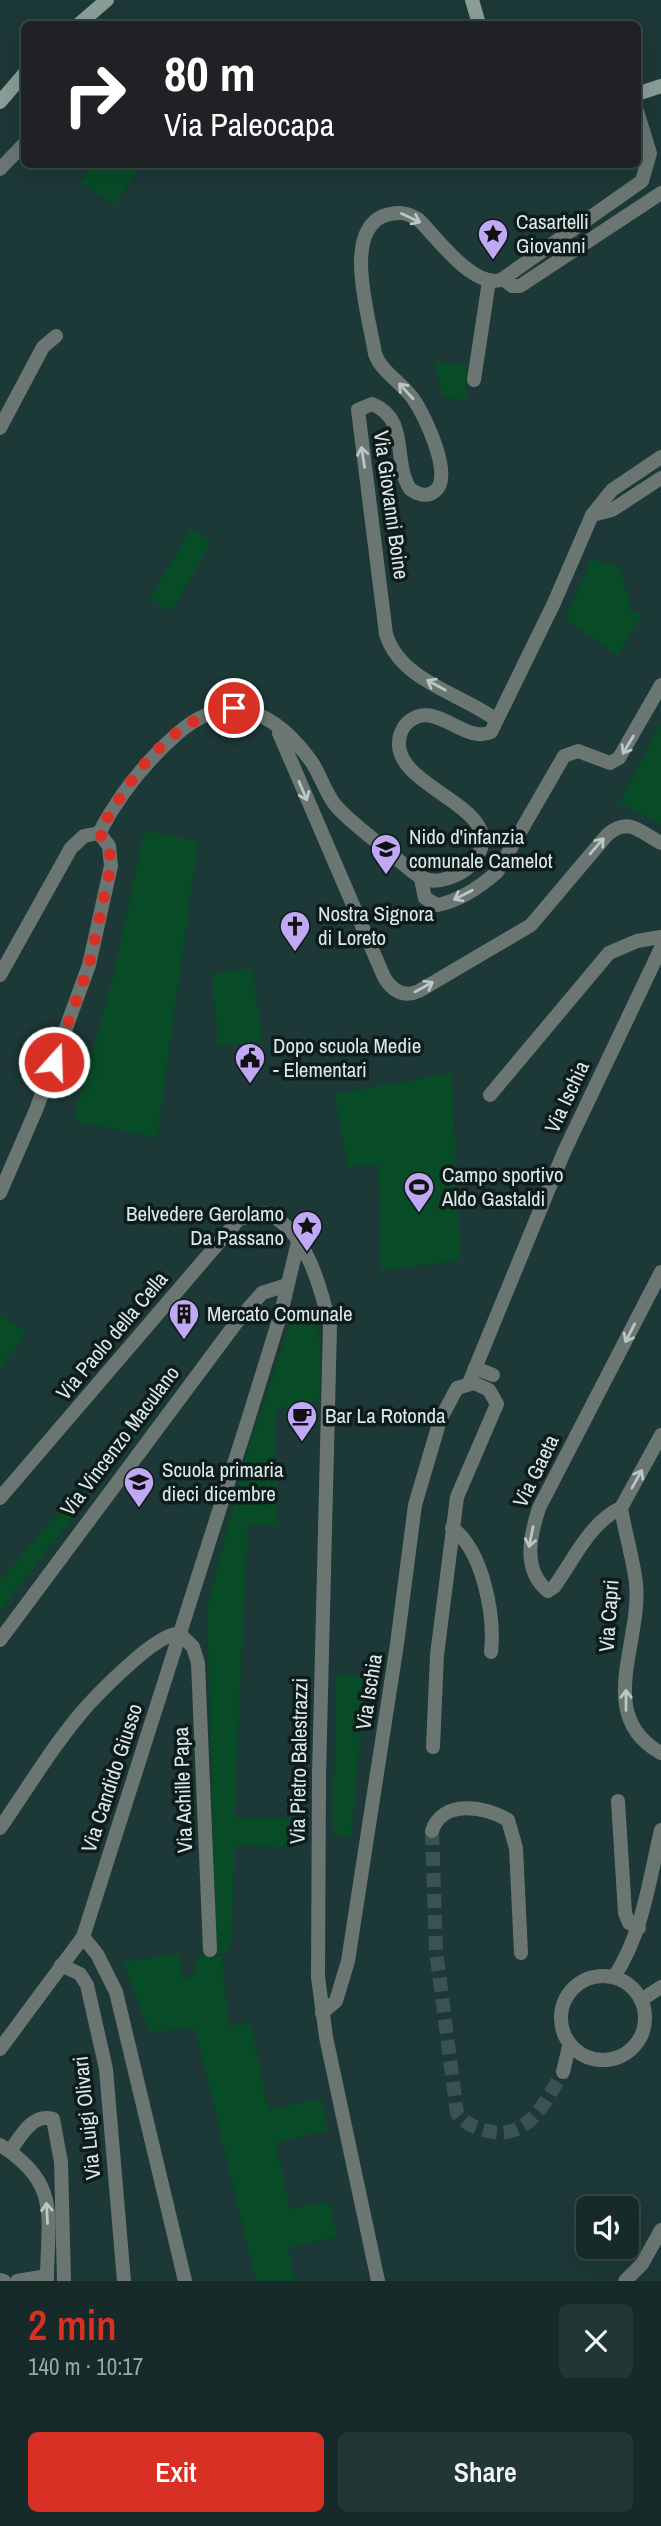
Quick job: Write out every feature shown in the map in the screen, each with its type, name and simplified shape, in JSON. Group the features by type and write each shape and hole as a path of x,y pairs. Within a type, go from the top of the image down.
{"street":[{"path":"82,21 107,0"},
{"path":"472,0 478,21"},
{"path":"0,102 21,78"},
{"path":"641,93 661,86"},
{"path":"474,380 496,280 642,181 650,153 641,123"},
{"path":"0,169 21,147"},
{"path":"496,280 520,286 661,193"},
{"name":"Via Giovanni Boine","path":"495,719 414,671 391,646 386,634 358,410 372,404 393,419 406,482 414,491 422,495 434,492 443,474 437,450 416,402 379,363 375,354 360,262 363,234 369,225 381,217 393,213 410,214 474,275 496,280"},
{"path":"0,428 43,347 56,336"},
{"path":"0,975 71,848 84,836 99,833 125,790 164,746 196,719 219,710 245,709 258,713 277,728 313,765 335,805 421,878 441,880 463,872 480,852 482,836 469,814 406,767 399,752 401,733 413,719 435,716 484,735 494,728 495,719 554,603 592,515 612,490 661,457"},
{"path":"592,515 608,512 661,478"},
{"path":"421,878 425,898 437,905 464,896 486,881 496,872 564,756 578,751 610,763 619,758 661,685"},
{"path":"277,728 384,977 393,989 402,993 419,991 531,925 607,835 619,826 630,826 661,843"},
{"path":"0,1193 36,1110 89,965 111,866 109,846 99,833"},
{"path":"490,1095 609,953 637,941 661,937"},
{"name":"Via Ischia","path":"322,2013 335,2001 348,1961 397,1644 415,1505 440,1420 454,1391 469,1383 564,1152 661,948"},
{"name":"Via Paolo della Cella","path":"0,1498 98,1388 214,1245 239,1219 264,1213 287,1224 298,1242"},
{"path":"287,1285 298,1242"},
{"name":"Via Pietro Balestrazzi","path":"298,1242 314,1274 330,1326 319,1775 318,1977 322,2013 378,2281"},
{"name":"Via Gaeta","path":"621,1508 609,1513 589,1535 554,1587 548,1591 536,1579 529,1548 539,1508 661,1272"},
{"name":"Via Candido Giusso","path":"83,1937 287,1285"},
{"name":"Via Vincenzo Maculano","path":"0,1640 239,1319 262,1293 287,1285"},
{"path":"475,1368 493,1375"},
{"path":"433,1747 437,1655 457,1497 496,1404 489,1390 469,1383"},
{"path":"621,1508 661,1435"},
{"name":"Via Capri","path":"621,1508 636,1584 626,1669 626,1715 640,1740 661,1753"},
{"path":"452,1528 466,1542 486,1586 494,1632 491,1652"},
{"path":"0,1828 88,1706 158,1640 174,1633 180,1634"},
{"name":"Via Achille Papa","path":"180,1634 193,1647 198,1662 210,1950"},
{"path":"618,1801 625,1913 629,1923 639,1928"},
{"path":"432,1831 436,1820 444,1813 464,1809 493,1811 508,1820 516,1848 521,1952"},
{"path":"614,1977 627,1957 639,1928 661,1830"},
{"path":"0,2049 83,1937 97,1954 116,1992 133,2052 156,2172 185,2281"},
{"name":"Via Luigi Olivari","path":"61,1965 80,1974 87,1985 106,2068 124,2281"},
{"path":"563,2072 569,2046 560,2021 566,1995 587,1979 614,1977 625,1982 641,2000 645,2027 631,2050 620,2057 592,2060 569,2046"},
{"path":"641,2000 661,1987"},
{"path":"17,2281 47,2279 45,2192 30,2165 5,2148 32,2122 45,2117 53,2119 61,2162 64,2281"},
{"path":"625,2281 642,2264 661,2230"}],"green space":[{"path":"89,168 139,168 114,205 80,182"},
{"path":"434,361 467,366 466,400 443,397"},
{"path":"190,529 212,541 172,612 150,599"},
{"path":"591,559 620,567 632,610 642,615 618,656 565,619"},
{"path":"661,722 661,825 619,802"},
{"path":"144,831 198,841 157,1138 73,1121 114,973"},
{"path":"252,968 263,1041 218,1046 212,974"},
{"name":"Campo sportivo Aldo Gastaldi","path":"452,1073 460,1260 381,1271 378,1164 348,1167 334,1094"},
{"path":"299,1312 308,1315 315,1323 319,1335 320,1401 275,1410 277,1525 248,1526 234,1818 298,1818 298,1847 235,1846 231,1943 225,1953 216,1953 207,1609 245,1459 293,1314"},
{"path":"0,1315 27,1332 0,1370"},
{"path":"134,1424 142,1430 0,1611 0,1580"},
{"path":"336,1674 366,1677 351,1838 333,1833"},
{"path":"180,1954 183,1981 193,1975 200,1954 210,1958 222,1956 228,2025 251,2024 268,2110 322,2098 328,2130 276,2143 290,2209 330,2202 337,2237 288,2248 295,2281 256,2281 195,2028 149,2032 123,1962"}],"tunnel":[{"path":"432,1831 436,1951 457,2113 466,2122 480,2129 499,2133 512,2131 533,2118 563,2072"}],"place":[{"name":"Casartelli Giovanni","path":"493,261"},
{"name":"Nido d'infanzia comunale Camelot","path":"386,876"},
{"name":"Nostra Signora di Loreto","path":"295,953"},
{"name":"Dopo scuola Medie - Elementari","path":"250,1085"},
{"name":"Campo sportivo Aldo Gastaldi","path":"419,1214"},
{"name":"Belvedere Gerolamo Da Passano","path":"307,1253"},
{"name":"Mercato Comunale","path":"184,1341"},
{"name":"Bar La Rotonda","path":"302,1443"},
{"name":"Scuola primaria dieci dicembre","path":"139,1509"}],"route":[{"path":"54,1062 89,965 111,866 109,846 99,833 125,790 173,737 202,716 234,708"}]}
